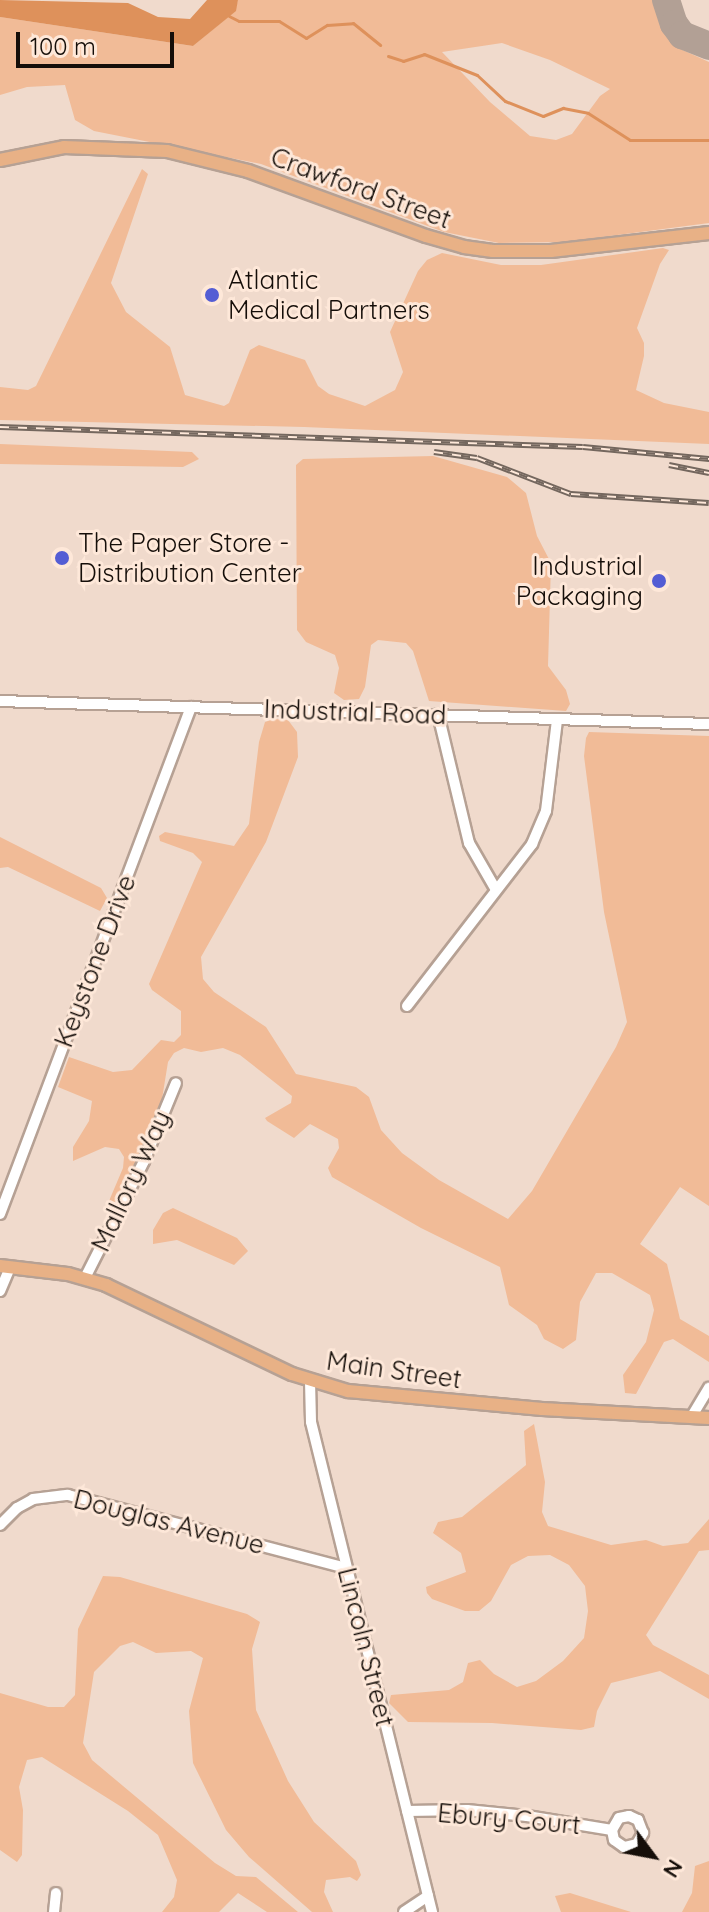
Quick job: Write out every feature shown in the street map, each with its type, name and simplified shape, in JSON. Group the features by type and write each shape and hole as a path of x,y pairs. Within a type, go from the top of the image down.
{"main road":[{"name":"Crawford Street","path":"0,160 64,147 167,151 248,171 426,236 464,247 493,251 551,251 709,233"},
{"name":"Main Street","path":"5,1267 85,1278 122,1291 310,1381 381,1395 709,1418"}],"street":[{"name":"Industrial Road","path":"0,701 709,724"},
{"name":"Keystone Drive","path":"0,1214 191,707"},
{"path":"438,714 469,843 496,890"},
{"path":"407,1006 532,844 543,820 557,720"},
{"name":"Mallory Way","path":"85,1278 144,1161 176,1083"},
{"path":"0,1291 5,1267"},
{"name":"Lincoln Street","path":"310,1381 309,1415 432,1912"},
{"path":"692,1416 709,1388"},
{"name":"Douglas Avenue","path":"0,1525 27,1501 45,1495 68,1495 346,1568"},
{"name":"Ebury Court","path":"407,1811 500,1813 612,1830"},
{"path":"54,1912 56,1893"},
{"path":"404,1912 428,1896"}],"shaded area":[{"path":"0,0 128,3 158,17 190,19 207,0 238,0 236,11 193,46 0,17"},
{"path":"238,0 655,0 676,47 709,62 709,223 564,242 499,243 444,232 261,164 94,131 75,120 65,85 27,87 0,95 0,17 193,46 235,11","holes":["502,43 550,60 610,89 600,96 572,134 556,140 530,136 490,102 442,52"]},
{"path":"142,169 148,174 111,283 126,312 170,347 185,395 224,406 229,403 250,350 259,345 305,360 318,386 329,394 365,406 395,390 403,372 390,332 418,271 427,260 442,253 501,265 541,265 663,248 669,250 660,264 637,328 644,343 644,356 636,390 664,403 709,412 709,444 304,427 0,420 0,387 28,390 36,386"},
{"path":"0,444 192,452 199,459 183,467 0,464"},
{"path":"433,456 507,477 526,493 537,536 551,563 548,666 566,690 570,704 566,711 429,701 413,651 406,643 378,640 371,645 365,687 359,699 344,700 334,693 339,668 335,655 306,642 297,630 296,465 303,459"},
{"path":"288,720 297,732 298,757 266,842 201,957 203,979 214,992 266,1027 296,1074 356,1087 369,1097 381,1130 402,1153 439,1180 508,1219 532,1191 616,1047 627,1022 604,912 584,756 586,738 589,732 709,736 709,1206 680,1187 640,1244 667,1264 680,1319 709,1336 709,1362 673,1339 664,1342 636,1394 625,1393 623,1375 646,1342 654,1310 650,1295 612,1273 596,1273 580,1302 576,1340 563,1349 544,1339 537,1325 509,1305 500,1267 421,1228 332,1177 328,1168 339,1148 338,1139 310,1124 294,1138 267,1121 265,1118 291,1103 292,1096 240,1055 223,1048 201,1052 184,1048 174,1053 168,1062 161,1105 143,1152 118,1203 110,1210 106,1208 123,1168 124,1157 119,1149 105,1147 73,1161 73,1147 89,1121 92,1101 58,1087 69,1057 113,1072 132,1070 161,1040 174,1042 181,1035 181,1011 152,990 149,984 202,862 193,853 160,841 159,836 165,832 234,846 249,824 259,742 265,722"},
{"path":"0,837 101,888 107,898 100,911 8,867 0,868"},
{"path":"173,1208 237,1238 248,1251 234,1265 177,1240 153,1244 153,1230 163,1213"},
{"path":"534,1424 545,1482 542,1512 548,1526 611,1545 646,1540 663,1546 688,1543 709,1519 709,1550 699,1551 646,1635 653,1645 709,1675 709,1699 660,1671 611,1683 597,1711 594,1727 581,1730 492,1723 408,1722 389,1703 391,1695 449,1690 463,1682 468,1663 480,1660 494,1674 517,1687 536,1681 563,1661 584,1638 588,1611 585,1586 569,1565 550,1555 528,1556 511,1565 491,1601 479,1611 465,1611 432,1599 427,1593 426,1587 466,1572 461,1553 433,1533 438,1522 462,1517 526,1465 524,1431"},
{"path":"103,1576 120,1577 247,1614 260,1622 252,1649 256,1710 288,1781 314,1822 356,1861 361,1875 357,1881 350,1877 326,1880 324,1892 333,1912 312,1912 249,1857 226,1830 193,1763 189,1711 203,1658 191,1651 156,1653 133,1642 120,1646 94,1672 83,1743 92,1760 215,1863 236,1876 256,1877 298,1912 267,1912 238,1893 219,1912 162,1912 174,1897 177,1880 158,1835 128,1811 42,1757 27,1760 19,1787 23,1810 22,1855 17,1862 0,1850 0,1693 48,1707 64,1707 75,1695 78,1629"},
{"path":"709,1861 709,1912 682,1912 692,1893 695,1866"},
{"path":"570,1893 631,1912 561,1912 555,1896"}],"waterway":[{"path":"229,16 239,21 279,21 306,38 327,25 353,23 380,45"},
{"path":"388,56 403,61 424,54 477,75 505,101 543,116 563,108 588,113 630,140 709,140"}],"taxiway":[{"path":"666,0 674,24 682,35 709,46"}],"railway":[{"path":"0,427 583,447 709,459"},
{"path":"434,452 477,458 571,494 709,503"},
{"path":"669,465 709,473"}],"place":[{"name":"Atlantic Medical Partners","path":"212,295"},
{"name":"The Paper Store - Distribution Center","path":"62,558"},
{"name":"Industrial Packaging","path":"659,581"}]}
